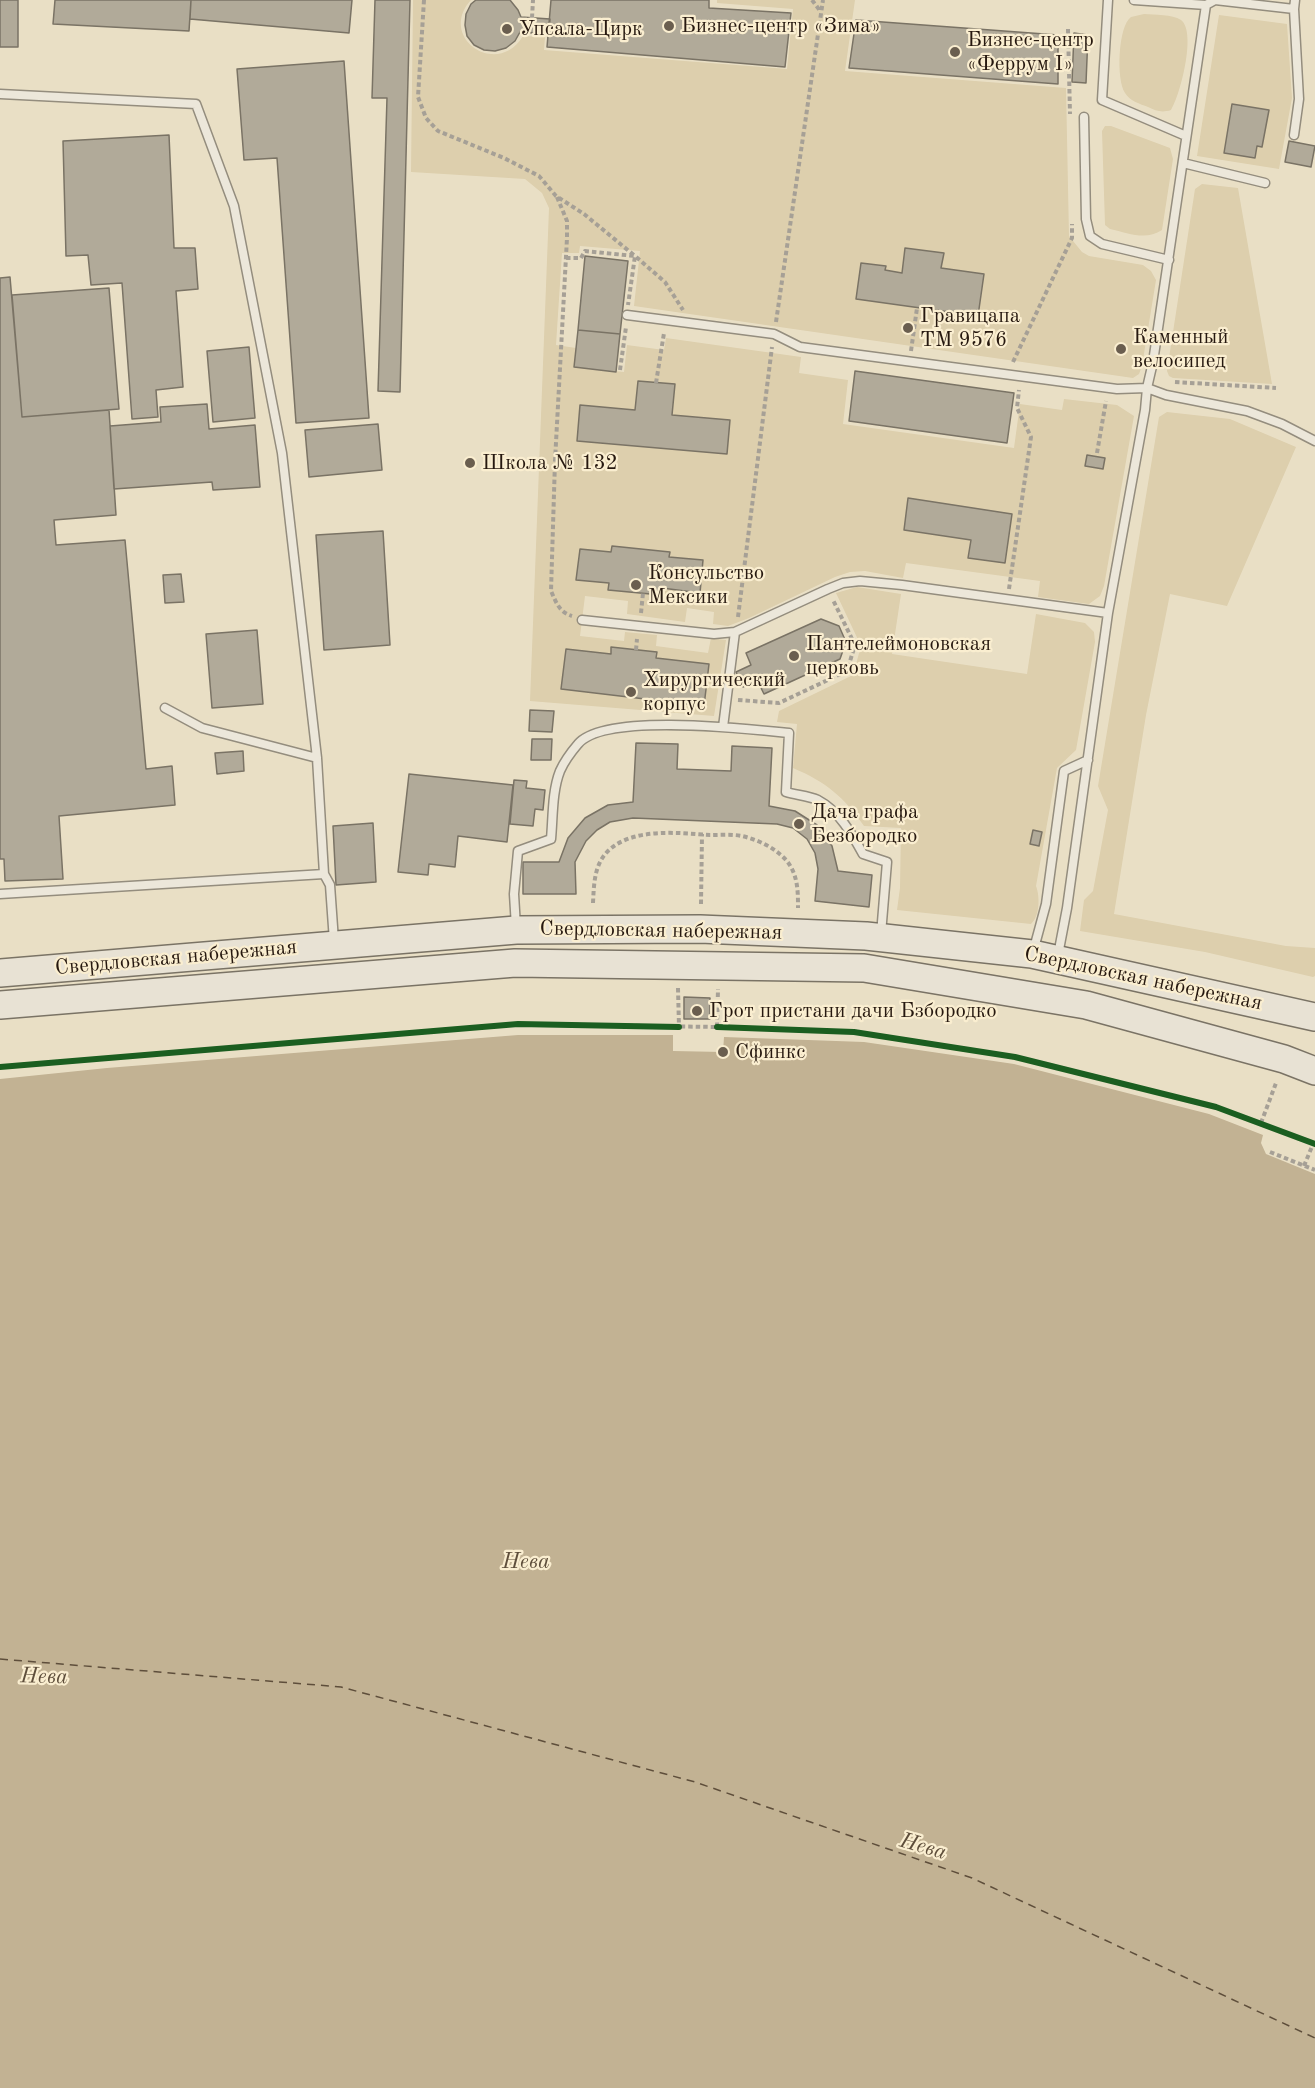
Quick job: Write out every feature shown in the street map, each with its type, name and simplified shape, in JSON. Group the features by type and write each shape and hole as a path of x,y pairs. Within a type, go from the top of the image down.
{"main road":[{"name":"Свердловская набережная","path":"0,973 516,930 700,929 881,937 1045,956 1315,1017"},
{"name":"Свердловская набережная","path":"0,1005 515,963 864,968 1086,1005 1310,1067"}],"lane":[{"path":"1108,0 1102,100 1186,136"},
{"path":"1134,0 1206,3 1215,0 1294,4 1299,99 1294,135"},
{"path":"1045,956 1063,936 1108,613 1153,362 1206,3"},
{"path":"0,94 196,104 234,206 282,453 317,758 324,874 330,885 334,945"},
{"path":"1084,117 1086,219 1090,236 1102,244 1169,260"},
{"path":"1183,163 1265,183"},
{"path":"627,315 774,334 800,347 1117,388 1147,388 1166,395 1247,411 1282,424 1315,441"},
{"path":"582,620 714,634 735,632 828,589 843,583 860,581 1108,613"},
{"path":"723,727 735,632"},
{"path":"165,708 202,728 317,758"},
{"path":"516,930 514,894 518,851 551,839 560,771 579,741 601,731 632,725 723,727 789,733 786,792 818,800 837,815 863,854 887,862 881,937"},
{"path":"1045,956 1046,904 1064,771 1088,760"},
{"path":"0,894 324,874"}],"path":[{"path":"424,0 418,97 426,118 438,132 504,158 539,176 556,196 567,221 551,591 564,614 582,620"},
{"path":"532,18 533,0"},
{"path":"812,0 821,13"},
{"path":"735,632 774,334 823,0"},
{"path":"1068,29 1070,123"},
{"path":"556,196 584,214 665,282 691,323"},
{"path":"1008,374 1072,238 1071,214"},
{"path":"566,258 581,258 585,251 634,256"},
{"path":"620,370 634,256"},
{"path":"909,361 918,308"},
{"path":"656,383 666,320"},
{"path":"1170,381 1276,388"},
{"path":"1007,600 1031,437 1017,408 1019,390"},
{"path":"1097,453 1106,401"},
{"path":"725,699 779,703 847,671 855,645 828,589"},
{"path":"593,903 596,869 609,851 629,838 660,833 702,834 741,836 767,844 786,861 797,878 798,908"},
{"path":"700,904 702,834"},
{"path":"678,988 679,1027"},
{"path":"717,1027 718,989"},
{"path":"0,1067 518,1024 854,1032 1015,1057 1216,1107 1314,1144 1304,1166"},
{"path":"1261,1124 1276,1083"},
{"path":"1270,1152 1315,1170"}],"shaded area":[{"path":"413,0 471,0 462,14 461,27 466,39 474,48 486,53 499,54 512,48 523,36 545,37 544,50 787,69 793,9 717,3 717,0 855,0 845,71 1066,88 1069,236 1082,252 1089,256 1143,265 1151,271 1156,280 1142,366 1139,374 1133,378 634,306 640,251 580,246 579,253 562,253 556,345 576,348 574,367 624,372 627,345 664,350 666,338 801,357 799,373 848,380 843,424 1014,448 1020,404 1062,410 1064,399 1117,405 1134,416 1104,586 1100,596 1089,604 1038,597 1040,581 906,563 903,578 865,571 850,572 728,626 713,624 714,612 687,608 685,622 627,614 628,601 585,596 580,636 624,641 625,632 657,635 656,646 708,653 711,638 726,640 714,716 530,701 549,208 542,193 525,179 411,172"},
{"path":"1144,14 1173,17 1181,20 1186,27 1187,50 1182,79 1175,103 1168,111 1156,110 1135,102 1127,96 1122,86 1120,54 1123,31 1131,17"},
{"path":"1219,15 1287,24 1292,98 1279,169 1197,156","holes":["1232,104 1269,110 1262,147 1257,146 1254,158 1224,153"]},
{"path":"1105,126 1111,126 1170,148 1173,159 1162,230 1143,236 1110,229 1105,225 1102,131"},
{"path":"1202,184 1238,188 1272,384 1173,378 1167,371 1195,189"},
{"path":"1167,412 1230,419 1296,447 1227,606 1170,594 1146,715 1114,914 1286,946 1315,948 1315,976 1313,977 1205,952 1080,931 1084,900 1093,891 1108,810 1098,786 1159,417"},
{"path":"857,587 901,594 892,654 1027,674 1036,614 1085,623 1094,632 1095,642 1076,750 1057,768 1036,886 1039,900 1038,911 1031,924 897,910 900,888 901,828 864,826 833,791 793,768 797,724 777,722 779,711 853,675 861,646 836,593"}],"water":[{"name":"Нева","path":"518,1035 673,1035 673,1051 723,1052 724,1037 864,1042 1014,1064 1209,1114 1263,1135 1261,1143 1266,1154 1315,1174 1315,2088 0,2088 0,1079 107,1068"}],"building":[{"path":"0,0 18,0 18,47 0,47"},
{"path":"55,0 191,0 189,31 53,24"},
{"path":"191,0 352,0 349,33 190,19"},
{"path":"375,0 410,0 400,392 378,391 387,98 372,98"},
{"name":"Упсала-Цирк","path":"476,0 510,0 521,17 550,19 549,34 520,32 515,41 506,48 495,51 484,50 474,45 467,36 465,25 466,14"},
{"name":"Бизнес-центр «Зима»","path":"551,0 709,0 709,8 791,13 785,67 547,47"},
{"name":"Бизнес-центр «Феррум I»","path":"856,20 1058,35 1058,84 849,68"},
{"path":"1074,33 1088,35 1086,83 1072,82"},
{"path":"344,61 369,418 296,423 277,158 244,160 237,69"},
{"path":"1232,104 1269,110 1262,147 1257,146 1255,158 1224,153"},
{"path":"169,135 174,248 195,248 198,289 176,291 183,387 156,390 158,417 132,419 122,283 91,285 88,255 66,256 63,141"},
{"path":"1289,141 1315,146 1311,167 1285,162"},
{"path":"905,248 944,253 941,268 984,274 978,316 856,299 861,263 886,266 885,270 902,273"},
{"path":"585,256 628,261 620,334 578,330"},
{"path":"10,277 22,417 109,410 116,515 54,520 56,545 125,540 146,769 172,766 175,805 59,816 63,879 5,881 4,859 0,859 0,278"},
{"path":"109,288 119,409 22,417 12,295"},
{"path":"578,330 620,334 616,372 574,367"},
{"path":"249,347 255,418 213,422 207,351"},
{"path":"855,371 1014,393 1007,443 849,421"},
{"path":"638,381 675,384 672,415 730,420 727,454 577,441 580,405 635,410"},
{"path":"207,404 209,429 255,425 260,487 213,490 212,482 114,489 110,426 161,422 160,407"},
{"path":"378,424 382,470 309,477 305,430"},
{"path":"1087,455 1105,458 1103,469 1085,466"},
{"path":"908,498 1012,514 1005,563 968,558 971,540 904,530"},
{"path":"383,531 390,645 324,650 316,535"},
{"path":"612,546 670,552 669,557 703,560 700,593 662,588 661,595 608,590 609,583 576,580 580,549 611,552"},
{"path":"181,574 184,602 165,603 163,575"},
{"name":"Пантелеймоновская церковь","path":"821,619 839,626 846,642 840,659 764,694 757,680 743,687 736,672 751,665 746,653"},
{"path":"257,630 263,704 212,708 206,634"},
{"path":"611,647 657,652 656,658 709,664 704,706 561,689 566,649 611,654"},
{"path":"530,710 554,711 552,732 529,731"},
{"path":"532,739 552,739 551,760 531,760"},
{"name":"Дача графа Безбородко","path":"636,743 678,744 677,769 731,771 732,746 772,748 769,806 795,811 817,825 832,846 838,871 872,875 869,907 815,901 818,869 815,853 807,839 793,828 777,824 633,818 610,822 586,841 575,862 576,894 523,894 523,862 559,862 568,838 585,818 608,805 633,802"},
{"path":"243,751 244,771 217,774 215,753"},
{"path":"409,774 513,785 507,842 458,836 455,867 429,864 428,875 398,872"},
{"path":"514,780 527,781 526,788 545,790 543,810 535,809 533,826 510,824"},
{"path":"373,823 376,882 336,885 333,826"},
{"path":"1033,830 1042,832 1039,846 1030,844"},
{"name":"Грот пристани дачи Бзбородко","path":"684,997 710,998 710,1019 684,1019"}],"ferry route":[{"path":"0,1659 341,1687 695,1782 972,1878 1315,2038"}],"cycle path":[{"path":"0,1067 518,1024 679,1027"},
{"path":"717,1027 854,1032 1015,1057 1216,1107 1315,1144"}],"place":[{"name":"Бизнес-центр «Зима»","path":"669,26"},
{"name":"Упсала-Цирк","path":"507,29"},
{"name":"Бизнес-центр «Феррум I»","path":"955,52"},
{"name":"Гравицапа ТМ 9576","path":"908,328"},
{"name":"Каменный велосипед","path":"1121,349"},
{"name":"Школа № 132","path":"470,463"},
{"name":"Консульство Мексики","path":"636,585"},
{"name":"Пантелеймоновская церковь","path":"794,656"},
{"name":"Хирургический корпус","path":"631,692"},
{"name":"Дача графа Безбородко","path":"799,824"},
{"name":"Грот пристани дачи Бзбородко","path":"697,1011"},
{"name":"Сфинкс","path":"723,1052"}]}
